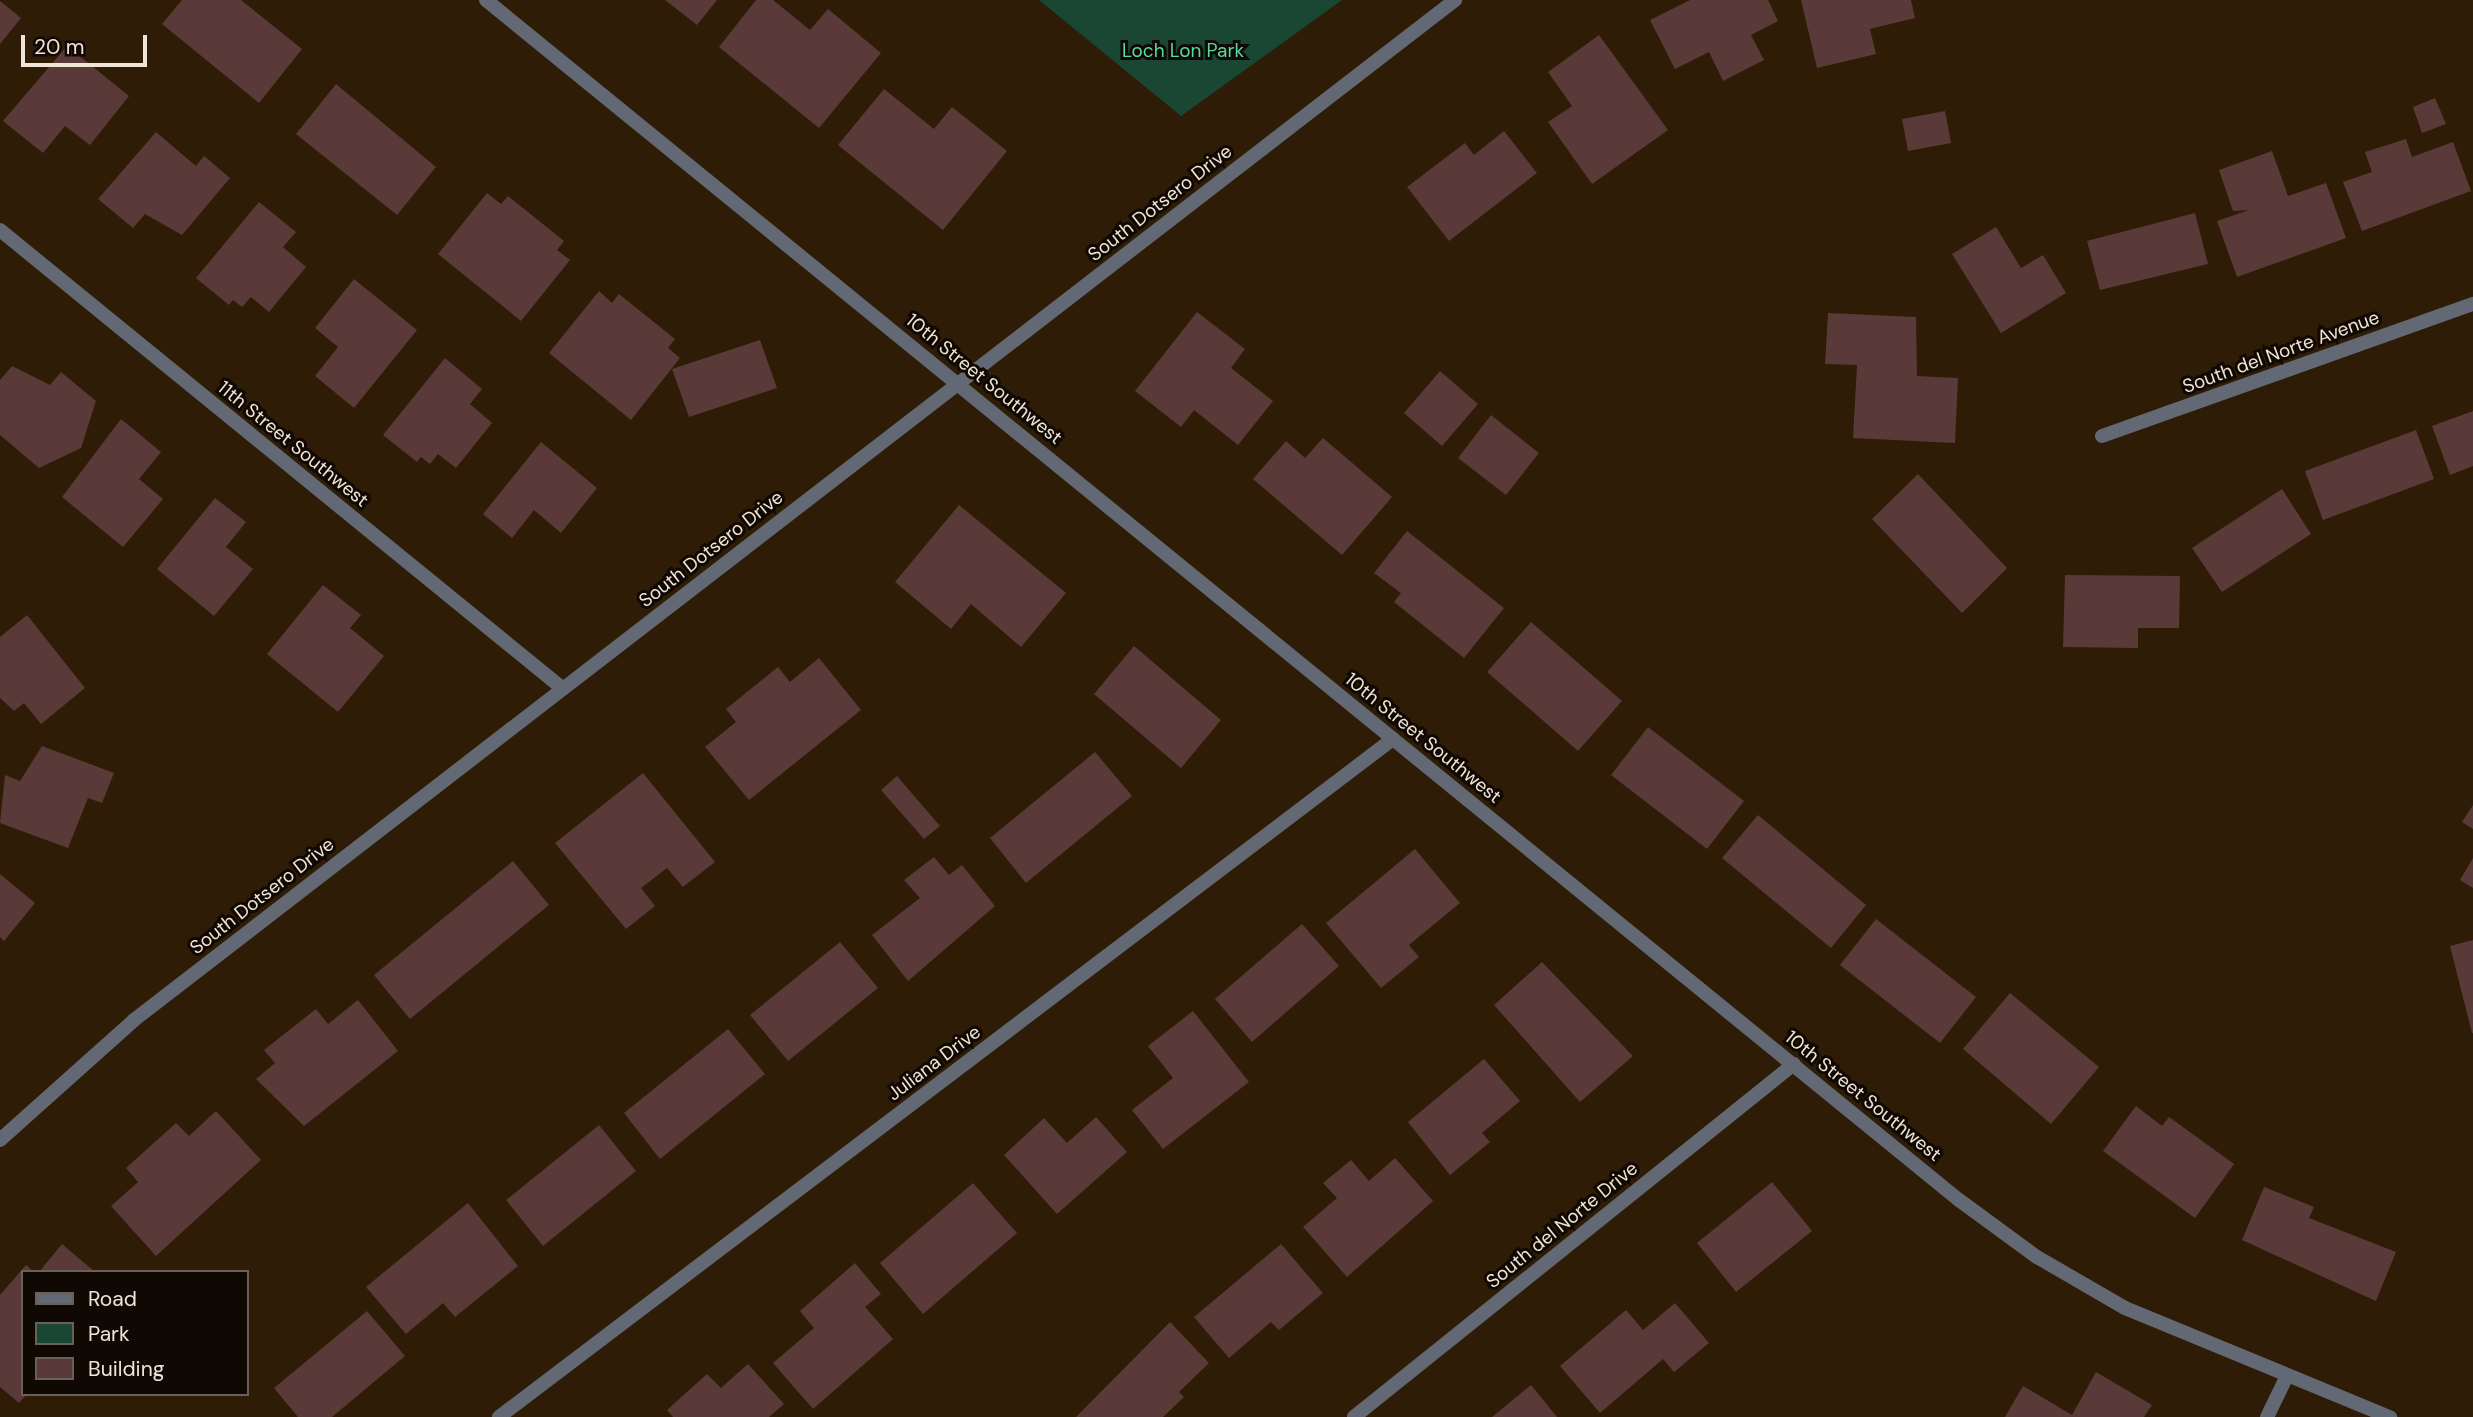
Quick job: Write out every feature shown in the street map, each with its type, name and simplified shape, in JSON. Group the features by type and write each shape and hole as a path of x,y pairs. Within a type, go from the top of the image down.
{"street":[{"name":"10th Street Southwest","path":"486,0 1794,1064 2037,1257 2125,1308 2390,1417"},
{"name":"South Dotsero Drive","path":"0,1140 134,1020 1455,0"},
{"name":"11th Street Southwest","path":"0,230 562,688"},
{"name":"South del Norte Avenue","path":"2102,436 2473,304"},
{"name":"Juliana Drive","path":"499,1417 1393,739"},
{"name":"South del Norte Drive","path":"1354,1417 1794,1064"},
{"path":"2267,1417 2287,1376"}],"green space":[{"name":"Loch Lon Park","path":"1039,0 1342,0 1181,116"}],"building":[{"path":"182,0 241,0 302,49 259,103 162,24"},
{"path":"665,0 717,0 697,25"},
{"path":"756,0 773,0 810,30 828,9 881,53 819,128 719,47"},
{"path":"1690,0 1768,0 1778,21 1751,35 1764,60 1723,81 1709,52 1675,69 1650,20"},
{"path":"1801,0 1911,0 1915,18 1870,29 1876,54 1817,68"},
{"path":"0,1 21,18 0,44"},
{"path":"1599,35 1668,130 1592,184 1548,122 1572,106 1548,72"},
{"path":"67,46 129,96 90,145 65,126 43,153 3,121"},
{"path":"336,84 436,167 397,215 296,134"},
{"path":"884,89 934,129 952,107 1007,151 943,230 838,145"},
{"path":"2435,98 2446,124 2422,133 2413,107"},
{"path":"1945,111 1951,143 1908,151 1902,119"},
{"path":"1504,131 1537,173 1449,241 1407,187 1465,143 1474,155"},
{"path":"156,132 196,166 204,156 230,178 182,235 145,214 133,228 98,199"},
{"path":"2406,139 2412,157 2453,142 2471,191 2362,231 2343,182 2372,172 2365,152"},
{"path":"2272,151 2288,196 2326,183 2346,238 2237,277 2217,221 2249,210 2233,211 2219,170"},
{"path":"487,193 501,204 508,196 564,241 557,250 570,260 521,321 438,254"},
{"path":"259,202 296,232 283,247 306,267 269,312 251,297 242,307 233,300 229,305 196,278"},
{"path":"2195,213 2208,264 2100,290 2087,241"},
{"path":"1996,227 2021,268 2043,255 2066,293 2001,333 1952,254"},
{"path":"354,279 417,330 354,408 315,376 338,347 315,328"},
{"path":"599,291 612,303 619,294 675,339 668,348 680,358 631,420 549,353"},
{"path":"1197,312 1245,349 1231,368 1273,401 1238,445 1194,410 1181,427 1135,391"},
{"path":"1828,313 1916,317 1917,376 1958,378 1955,443 1853,438 1857,365 1825,364"},
{"path":"760,340 777,388 689,417 672,369"},
{"path":"445,358 482,389 470,404 492,423 456,468 438,454 430,464 421,457 417,462 383,435"},
{"path":"12,366 50,385 61,372 96,401 81,448 39,468 0,435 0,380"},
{"path":"1440,371 1478,404 1442,446 1404,413"},
{"path":"2473,411 2473,466 2450,475 2432,426"},
{"path":"1491,415 1539,453 1506,495 1458,458"},
{"path":"121,419 161,452 139,479 163,499 123,547 62,497"},
{"path":"2416,430 2434,479 2323,520 2305,471"},
{"path":"1323,438 1392,497 1342,555 1253,479 1286,441 1305,458"},
{"path":"541,442 597,488 561,533 534,510 512,538 483,514"},
{"path":"1918,474 2007,568 1962,613 1872,519"},
{"path":"2282,489 2311,534 2222,592 2192,548"},
{"path":"215,498 246,522 226,547 253,569 214,616 157,569"},
{"path":"959,505 1066,593 1021,647 971,604 951,629 895,582"},
{"path":"1407,531 1504,608 1464,658 1394,602 1401,593 1374,573"},
{"path":"2065,575 2180,576 2179,628 2138,628 2138,648 2063,647"},
{"path":"323,585 361,615 350,628 384,656 338,712 267,654"},
{"path":"27,615 85,688 41,724 24,703 14,711 0,698 0,637"},
{"path":"1531,622 1622,701 1578,751 1487,672"},
{"path":"1134,646 1221,720 1181,768 1094,694"},
{"path":"819,658 861,710 749,800 705,747 736,722 726,709 778,667 790,682"},
{"path":"1648,727 1744,801 1707,849 1611,775"},
{"path":"42,746 114,773 102,803 88,798 68,848 0,823 5,775 20,781"},
{"path":"1095,752 1132,796 1026,883 990,838"},
{"path":"643,773 715,862 683,887 667,868 641,888 655,906 626,929 555,843"},
{"path":"897,776 940,826 924,839 881,790"},
{"path":"2473,805 2473,829 2462,822"},
{"path":"1758,815 1866,905 1831,948 1722,858"},
{"path":"1415,849 1460,903 1409,945 1419,957 1381,988 1326,923"},
{"path":"934,857 949,875 962,865 995,906 908,981 872,935 920,898 904,880"},
{"path":"2473,858 2473,888 2460,880"},
{"path":"513,861 549,905 410,1019 374,975"},
{"path":"0,874 35,903 4,941 0,937"},
{"path":"1876,919 1976,997 1940,1043 1840,965"},
{"path":"1302,924 1339,966 1252,1042 1215,999"},
{"path":"2473,940 2473,1033 2472,1033 2450,946"},
{"path":"840,942 878,988 788,1061 750,1015"},
{"path":"1542,962 1633,1056 1580,1102 1494,1005"},
{"path":"2010,993 2099,1067 2051,1124 1963,1049"},
{"path":"358,1000 398,1051 304,1126 256,1079 275,1063 264,1050 316,1009 328,1024"},
{"path":"1193,1011 1249,1082 1163,1149 1132,1110 1173,1078 1148,1046"},
{"path":"728,1029 765,1074 660,1159 624,1113"},
{"path":"1484,1059 1520,1101 1482,1133 1490,1142 1450,1175 1408,1122"},
{"path":"2136,1106 2162,1126 2169,1117 2234,1164 2195,1218 2103,1151"},
{"path":"216,1111 261,1160 156,1256 111,1206 138,1182 126,1168 176,1123 189,1136"},
{"path":"1096,1117 1127,1152 1057,1214 1004,1155 1044,1118 1067,1143"},
{"path":"599,1125 636,1171 543,1246 506,1200"},
{"path":"1395,1158 1433,1201 1347,1277 1303,1227 1337,1198 1323,1183 1351,1160 1369,1181"},
{"path":"1772,1182 1812,1231 1736,1292 1697,1243"},
{"path":"973,1183 1017,1233 923,1314 880,1263"},
{"path":"2264,1187 2314,1207 2309,1218 2396,1252 2376,1301 2242,1240"},
{"path":"468,1203 518,1266 455,1317 443,1303 406,1334 366,1287"},
{"path":"62,1244 93,1270 41,1270"},
{"path":"1281,1244 1323,1293 1279,1330 1271,1322 1229,1358 1194,1317"},
{"path":"855,1263 881,1294 865,1307 893,1339 813,1409 773,1363 814,1328 800,1311"},
{"path":"21,1271 21,1396 25,1396 19,1403 0,1387 0,1295"},
{"path":"1675,1303 1709,1343 1674,1372 1663,1359 1600,1413 1560,1366 1626,1310 1643,1330"},
{"path":"367,1311 405,1356 332,1417 298,1417 274,1388"},
{"path":"1170,1322 1209,1363 1179,1392 1184,1397 1163,1417 1076,1417"},
{"path":"748,1364 784,1404 769,1417 673,1417 667,1410 707,1374 721,1388"},
{"path":"2096,1372 2152,1405 2144,1417 2005,1417 2023,1386 2072,1415"},
{"path":"1531,1385 1557,1417 1492,1417"}]}
